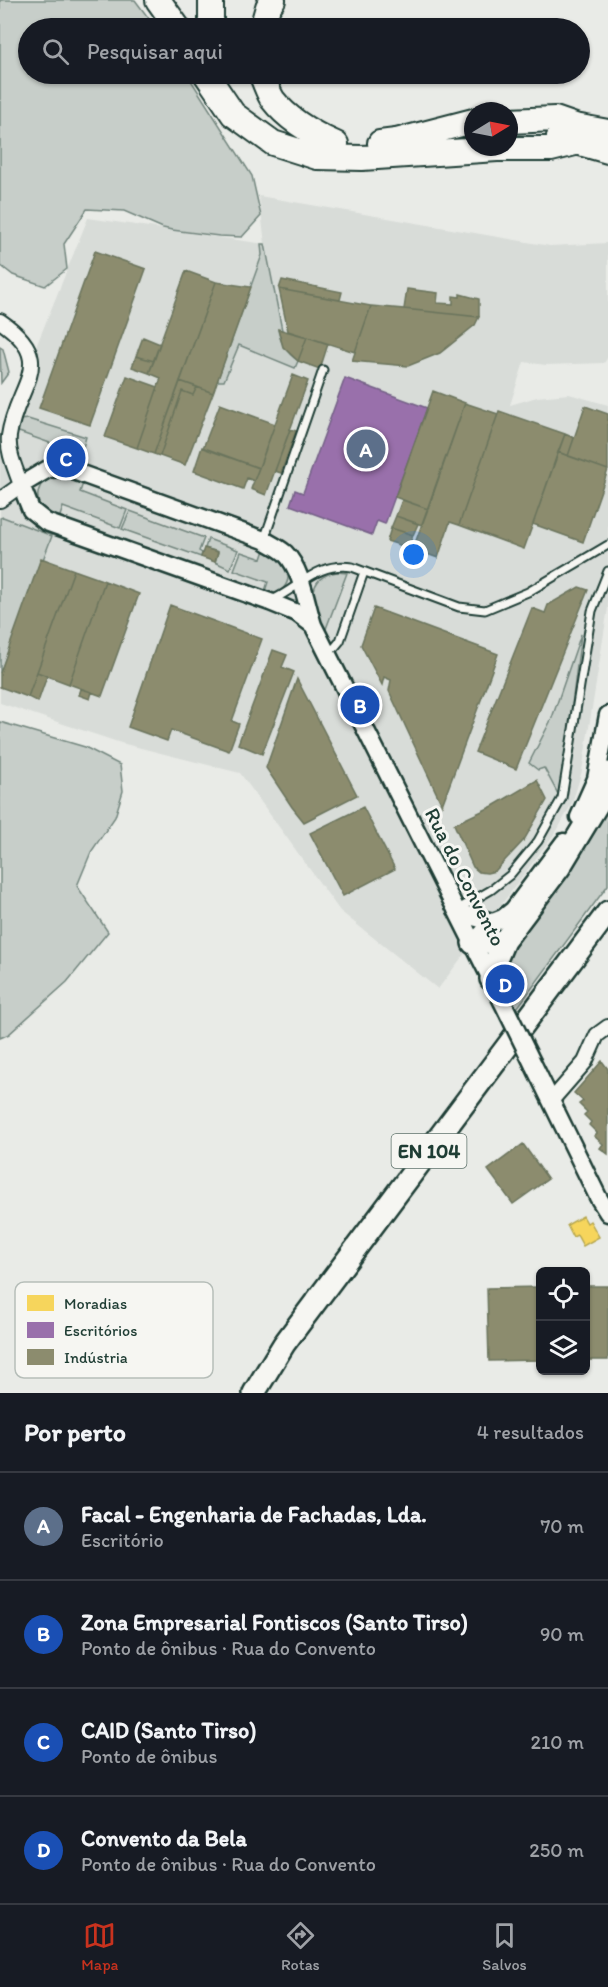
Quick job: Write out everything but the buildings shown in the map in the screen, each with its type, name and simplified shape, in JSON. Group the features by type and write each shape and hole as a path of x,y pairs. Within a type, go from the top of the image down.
{"highway":[{"path":"158,0 171,18"},
{"path":"201,18 202,0"},
{"path":"211,0 211,18"},
{"path":"265,18 273,0"},
{"path":"216,84 233,114 273,142 317,157 362,158 406,154 551,149 575,135"},
{"path":"221,84 268,127 306,142 336,144 396,141 464,123"},
{"path":"265,84 272,99 293,120 315,135 336,144"},
{"path":"518,121 555,119 575,135 608,151"},
{"path":"446,128 464,129"},
{"path":"518,130 575,135"},
{"path":"518,137 562,137 608,132"},
{"path":"406,154 427,144 464,138"}],"main road":[{"path":"491,979 504,941 559,868 600,800 608,773"},
{"name":"EN 104","path":"254,1393 284,1344 608,912"},
{"path":"473,943 504,941"}],"street":[{"path":"0,321 22,339 30,352 32,369 11,423 8,447 31,510 46,522 270,602 297,613 313,625"},
{"name":"Rua do Convento","path":"21,485 48,469 65,468 264,540 285,554 291,561 313,625 608,1214"},
{"path":"0,500 21,485"},
{"path":"473,943 493,922 513,910 557,853 585,809 596,779 608,715"},
{"path":"456,910 493,922"},
{"path":"551,1101 585,1062 597,1035 608,1028"}],"lane":[{"path":"264,540 323,370"},
{"path":"270,602 286,594 300,582 327,568 340,566 364,572 459,607 485,610 528,592 608,545"},
{"path":"456,910 491,890 510,875 538,841 562,798 592,611 608,571"},
{"path":"327,653 340,641 364,572"}],"shaded area":[{"path":"0,0 135,0 148,18 18,18 18,84 193,84 252,176 261,216 242,237 172,230 124,211 87,209 64,244 67,269 45,286 13,275 0,265"},
{"path":"259,196 550,246 608,243 608,357 604,363 546,365 524,362 510,405 537,397 569,394 608,405 608,608 582,771 572,803 558,829 438,989 340,911 240,773 121,743 0,703 0,436 88,218 265,244"},
{"path":"261,244 265,244 282,330 278,330 279,335 282,344 298,361 295,368 239,345 224,381 217,381 262,255"},
{"path":"0,347 3,349 9,372 1,383"},
{"path":"28,419 86,437 81,454 16,431 19,420"},
{"path":"62,475 84,480 80,492 127,510 120,528 63,507 59,519 42,511 38,495 42,483 45,479"},
{"path":"130,511 204,538 199,551 202,553 201,557 122,529"},
{"path":"3,517 52,536 0,673 0,518"},
{"path":"208,539 238,550 230,569 215,562 218,552 205,548"},
{"path":"266,547 280,559 288,574 284,588 270,594 264,594 268,582 234,570 241,552 262,559"},
{"path":"337,572 347,573 324,634 315,606 315,588 318,581 325,575"},
{"path":"581,634 566,752 558,794 544,768 538,770 529,763 552,718"},
{"path":"0,722 85,747 120,765 123,791 115,817 91,852 77,886 108,932 67,982 9,1034 0,1038"},
{"path":"608,803 608,885 515,1011 501,980 503,964 540,911"}],"place":[{"name":"Facal - Engenharia de Fachadas, Lda.","path":"366,449"},
{"name":"CAID (Santo Tirso)","path":"66,458"},
{"name":"Zona Empresarial Fontiscos (Santo Tirso)","path":"360,705"},
{"name":"Convento da Bela","path":"505,984"}]}
